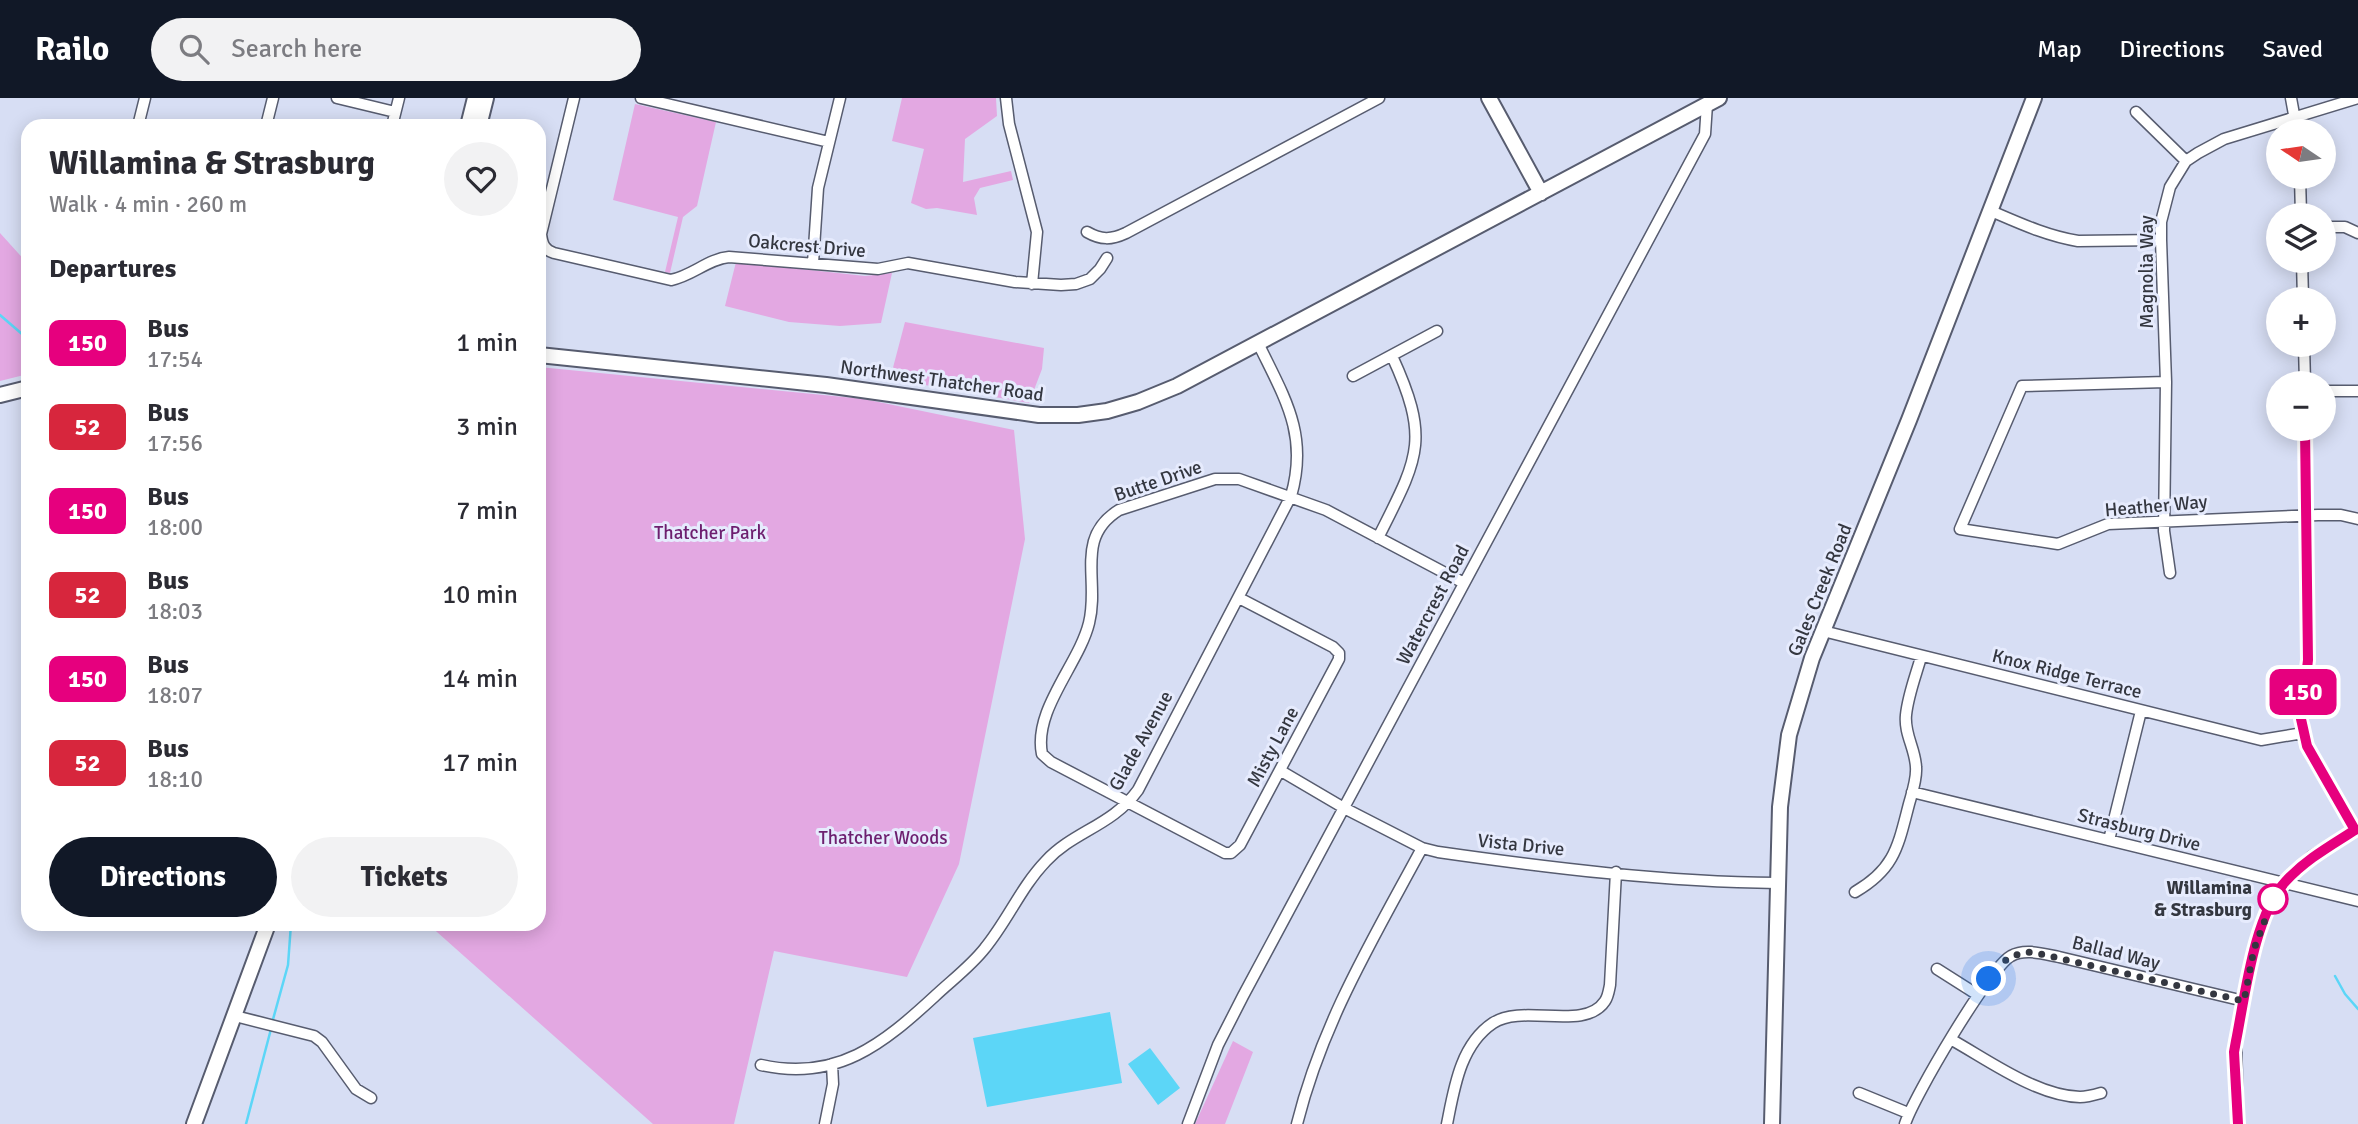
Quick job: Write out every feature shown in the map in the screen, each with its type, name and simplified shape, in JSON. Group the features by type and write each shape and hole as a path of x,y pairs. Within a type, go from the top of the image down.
{"street":[{"path":"140,119 145,98"},
{"path":"268,119 273,98"},
{"path":"337,98 395,112"},
{"path":"394,119 399,98"},
{"path":"470,119 475,98"},
{"path":"481,119 486,98"},
{"name":"Oakcrest Drive","path":"546,212 574,98"},
{"path":"641,98 684,103 829,142"},
{"path":"813,263 818,188 840,98"},
{"path":"1006,98 1009,124 1038,237 1032,284"},
{"path":"1087,232 1101,239 1115,238 1379,98"},
{"path":"1489,98 1541,193"},
{"name":"Gales Creek Road","path":"1772,1124 1780,807 1789,735 1812,658 2034,98"},
{"path":"2291,98 2295,119"},
{"name":"Magnolia Way","path":"2295,119 2358,98"},
{"name":"Northwest Thatcher Road","path":"546,356 827,385 1017,413 1058,416 1093,413 1138,402 1177,386 1713,101"},
{"name":"Watercrest Road","path":"1188,1124 1218,1045 1705,134 1713,101"},
{"path":"2136,112 2186,162"},
{"name":"Magnolia Way","path":"2170,573 2164,531 2166,382 2161,222 2170,187 2186,162 2224,139 2266,127"},
{"path":"1991,211 2065,239 2161,240"},
{"path":"2336,228 2358,233"},
{"name":"Oakcrest Drive","path":"546,246 554,253 671,279 689,274 725,257 878,269 908,262 1032,284 1076,284 1090,279 1107,258"},
{"path":"1353,376 1437,331"},
{"name":"Glade Avenue","path":"761,1065 792,1070 813,1069 872,1047 896,1032 986,947 1023,890 1048,859 1069,842 1106,821 1128,803 1138,790 1291,496 1296,478 1298,449 1292,412 1258,343"},
{"path":"1378,538 1409,477 1416,432 1408,391 1392,356"},
{"name":"Heather Way","path":"2166,382 2022,386 1960,529 2058,544 2108,524 2341,515 2358,519"},
{"path":"2336,391 2358,391"},
{"path":"2238,1124 2234,1052 2254,949 2274,898 2284,883 2312,856 2356,829 2312,757 2303,733 2302,701 2308,660 2305,441"},
{"name":"Butte Drive","path":"1128,803 1051,762 1042,754 1041,746 1053,698 1089,625 1093,605 1091,550 1099,527 1108,517 1119,510 1214,479 1239,479 1326,510 1464,583"},
{"name":"Misty Lane","path":"1128,803 1218,851 1231,853 1240,845 1281,771 1334,670 1339,653 1333,647 1239,598"},
{"name":"Knox Ridge Terrace","path":"1823,631 2261,740 2303,733"},
{"path":"1855,892 1873,882 1894,858 1916,770 1906,731 1906,713 1921,657"},
{"path":"2109,840 2141,711"},
{"name":"Vista Drive","path":"1281,771 1344,808 1422,848 1438,852 1616,872 1742,883 1777,883"},
{"name":"Strasburg Drive","path":"1912,792 2358,901"},
{"path":"1297,1124 1306,1088 1330,1022 1422,848"},
{"path":"1447,1124 1455,1082 1466,1055 1492,1024 1505,1017 1522,1015 1582,1016 1594,1011 1605,1000 1610,985 1616,872"},
{"path":"194,1124 265,931"},
{"name":"Ballad Way","path":"1905,1124 1921,1088 1978,995 2000,963 2013,954 2032,952 2244,1001"},
{"path":"1937,969 1978,995"},
{"path":"235,1016 314,1036 322,1042 356,1090 371,1098"},
{"path":"1952,1040 2021,1079 2056,1093 2081,1097 2101,1093"},
{"path":"825,1124 833,1084 832,1064"},
{"path":"1859,1093 1909,1112"}],"green space":[{"path":"902,98 996,98 997,116 965,139 963,182 1011,171 1013,180 980,188 974,198 977,215 937,208 926,209 911,203 924,149 892,141"},
{"path":"635,104 716,122 697,206 683,217 670,273 665,272 678,217 613,200"},
{"path":"0,233 21,256 21,376 0,381"},
{"path":"736,262 865,276 892,273 881,323 840,326 789,322 725,306"},
{"path":"905,322 1044,348 1042,369 1029,403 890,379"},
{"path":"546,368 864,399 1014,430 1025,539 959,864 907,977 774,951 734,1124 653,1124 436,931 546,931"},
{"path":"1233,1041 1253,1052 1225,1124 1195,1124"}],"water":[{"path":"1110,1012 1122,1083 987,1107 973,1038"},
{"path":"1150,1048 1180,1088 1158,1105 1128,1064"}],"waterway":[{"path":"0,315 21,333"},
{"path":"272,1023 288,965 290,931"},
{"path":"2335,976 2358,1009"},
{"path":"246,1124 271,1029"}],"bus line":[{"name":"150","path":"2238,1124 2234,1052 2254,949 2263,923 2284,883 2312,856 2355,830 2312,757 2301,719 2308,660 2305,441"}],"place":[{"name":"Willamina & Strasburg","path":"2273,899"}],"route":[{"path":"1989,979 2000,963 2013,954 2032,952 2244,1001 2254,949 2273,899"}],"park label":[{"name":"Thatcher Park","path":"710,533"},
{"name":"Thatcher Woods","path":"883,838"}]}
